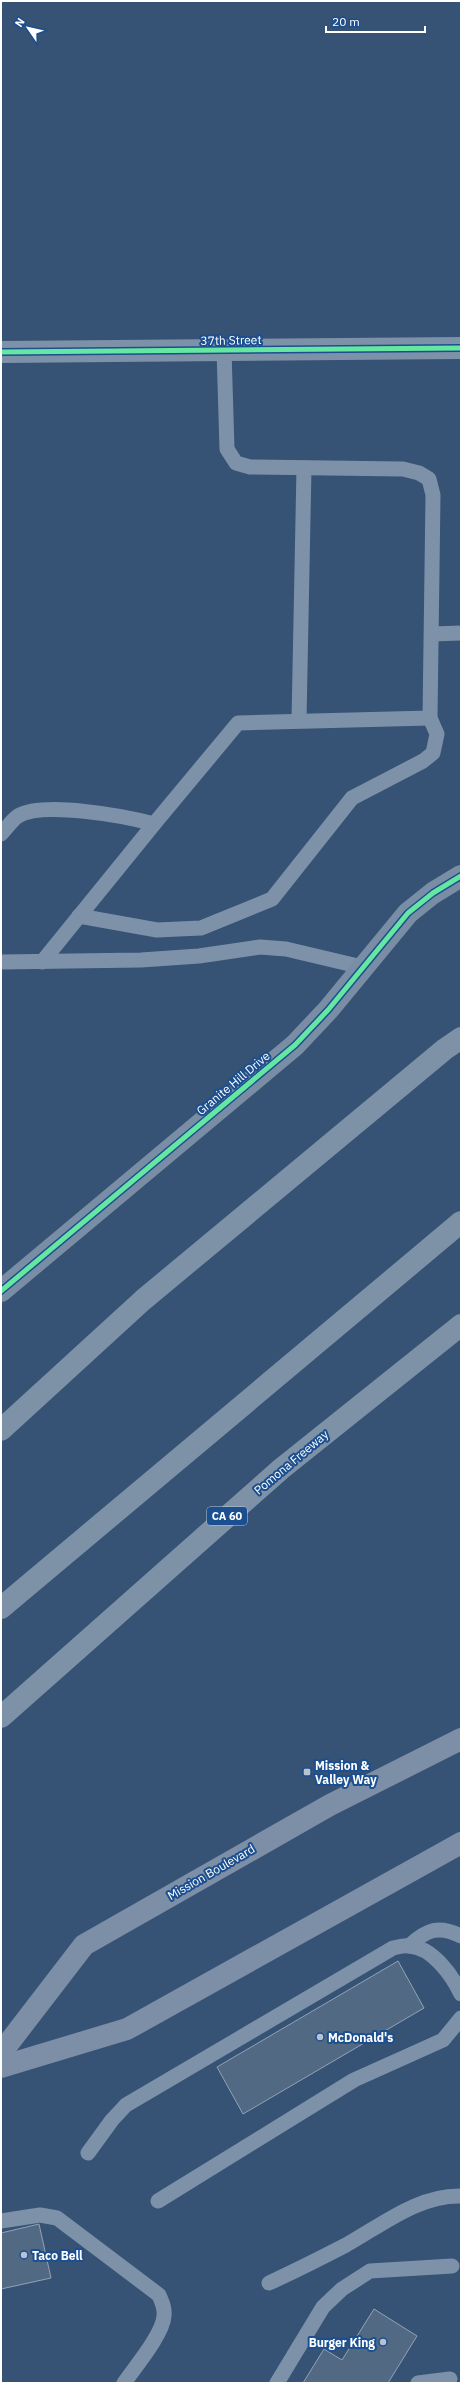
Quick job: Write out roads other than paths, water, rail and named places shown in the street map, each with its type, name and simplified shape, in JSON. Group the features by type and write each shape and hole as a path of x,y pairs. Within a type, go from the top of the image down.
{"highway":[{"path":"1,1430 143,1300 445,1049 461,1038"},
{"path":"1,1608 461,1222"},
{"name":"Pomona Freeway","path":"1,1717 281,1469 461,1325"}],"main road":[{"name":"Mission Boulevard","path":"1,2053 84,1945 330,1805 461,1739"},
{"path":"1,2067 127,2029 461,1843"}],"street":[{"name":"37th Street","path":"1,352 461,348"},
{"name":"Granite Hill Drive","path":"1,1291 295,1045 328,1010 408,913 433,892 461,876"}],"lane":[{"path":"79,916 156,930 201,928 272,899 352,798 423,761 433,753 437,734 430,718 433,495 429,479 419,473 403,469 250,467 236,463 227,449 224,350"},
{"path":"299,720 304,468"},
{"path":"432,634 461,633"},
{"path":"42,962 238,723 299,720 430,718"},
{"path":"1,834 18,816 49,809 120,815 154,824"},
{"path":"1,962 42,962 200,956 260,947 286,949 362,967"},
{"path":"410,1946 422,1933 444,1929 461,1936"},
{"path":"88,2153 112,2120 126,2105 393,1948 410,1946 427,1952 444,1968 461,1994"},
{"path":"158,2201 354,2080 443,2040 461,2018"},
{"path":"269,2283 346,2244 408,2208 453,2196 461,2196"},
{"path":"1,2221 40,2215 57,2218 159,2295 163,2304 165,2317 158,2333 124,2383"},
{"path":"277,2383 323,2307 342,2290 364,2274 370,2271 452,2266"},
{"path":"418,2383 450,2379"}],"place":[{"name":"Mission & Valley Way","path":"307,1772"},
{"name":"McDonald's","path":"320,2037"},
{"name":"Taco Bell","path":"24,2255"},
{"name":"Burger King","path":"383,2342"}]}
